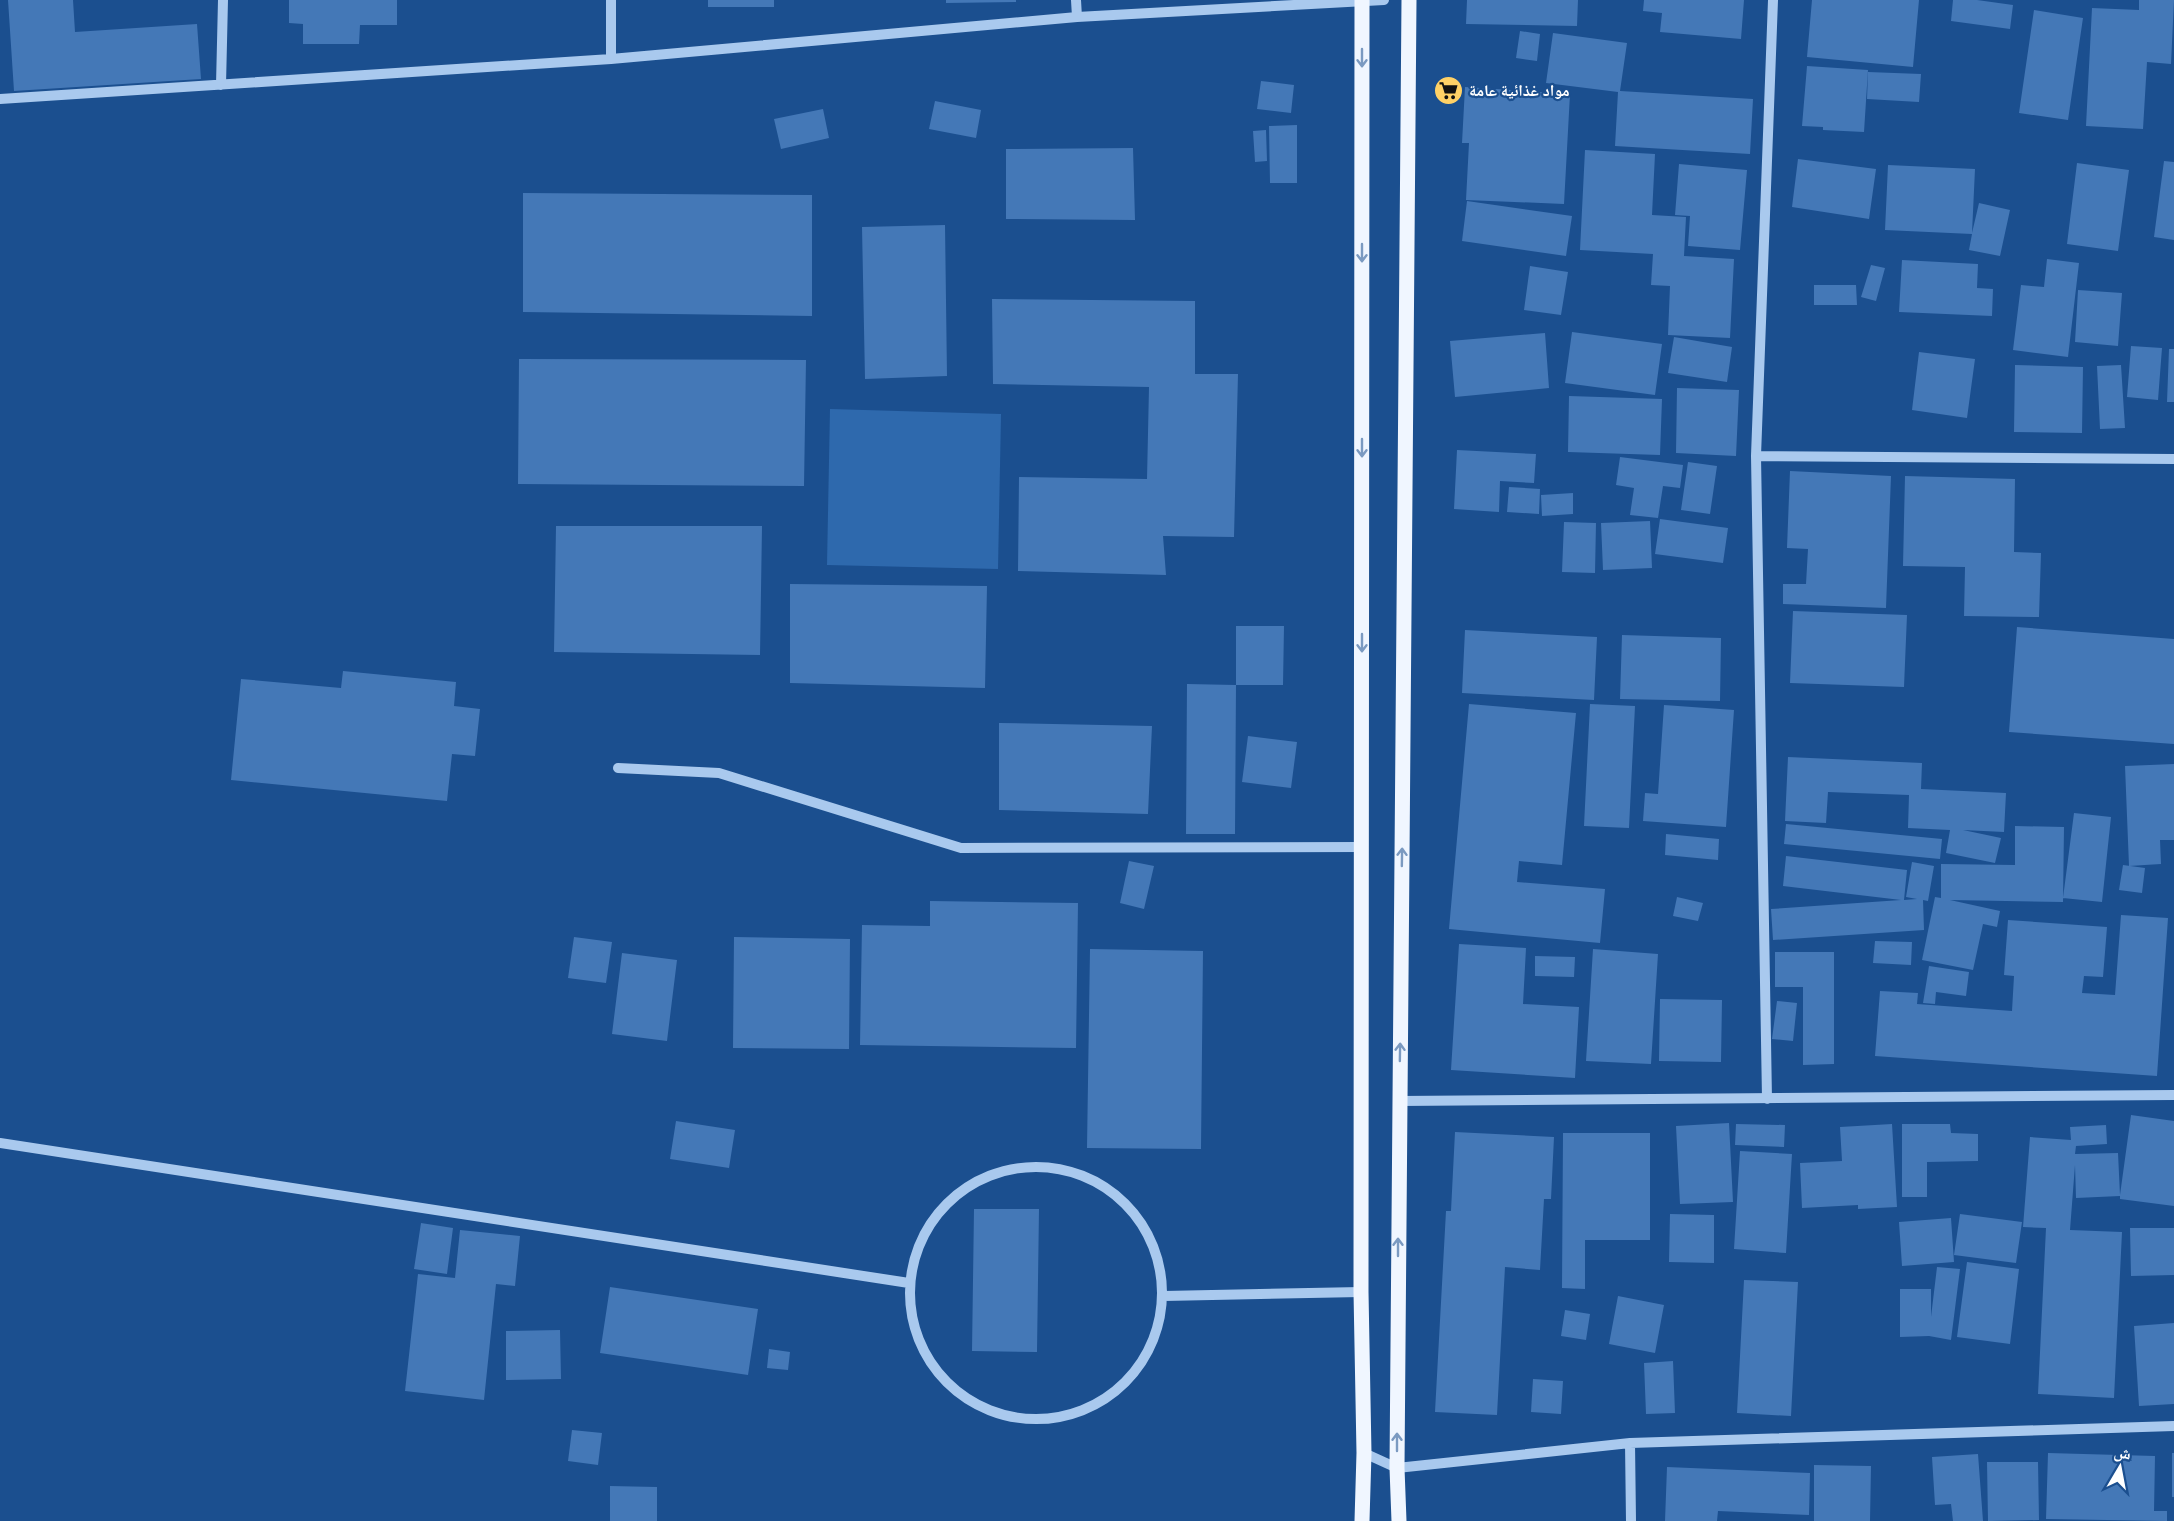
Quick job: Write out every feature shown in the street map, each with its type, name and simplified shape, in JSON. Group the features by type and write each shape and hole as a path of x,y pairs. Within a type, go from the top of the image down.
{"main road":[{"path":"1399,1521 1397,1468 1409,0"},
{"path":"1362,1 1361,1292 1364,1453 1362,1521"}],"street":[{"path":"221,84 223,0"},
{"path":"611,0 611,59"},
{"path":"1076,0 1077,17"},
{"path":"0,99 611,59 1077,17 1384,0"},
{"path":"1767,1099 1756,456 1773,0"},
{"path":"1756,456 2174,459"},
{"path":"618,768 719,773 961,848 1363,847"},
{"path":"1400,1101 2174,1095"},
{"path":"0,1143 909,1283"},
{"path":"1053,1167 1102,1184 1136,1213 1157,1252 1164,1296 1154,1343 1130,1380 1094,1406 1052,1420 1007,1417 966,1399 957,1391 932,1367 913,1327 909,1283 915,1254 935,1215 968,1185 1009,1168 1053,1167"},
{"path":"1164,1296 1361,1292"},
{"path":"1364,1453 1397,1468 1630,1443 2174,1426"},
{"path":"1630,1443 1631,1521"}],"shaded area":[{"path":"830,409 1001,414 998,569 827,565"}],"building":[{"path":"8,0 73,0 75,32 197,24 201,79 14,91"},
{"path":"289,0 397,0 397,25 360,25 359,44 303,44 303,24 289,23"},
{"path":"708,0 774,0 774,7 708,7"},
{"path":"946,0 1016,0 1016,2 946,3"},
{"path":"1467,0 1578,0 1577,26 1466,24"},
{"path":"1644,0 1744,0 1741,39 1660,32 1662,13 1643,11"},
{"path":"1812,0 1919,0 1913,67 1807,57"},
{"path":"1953,0 1977,0 2013,5 2010,29 1951,21"},
{"path":"2139,0 2174,0 2171,64 2147,62 2143,129 2086,126 2092,8 2139,10"},
{"path":"2034,10 2083,18 2068,120 2019,113"},
{"path":"1520,31 1540,34 1537,61 1516,58"},
{"path":"1553,33 1627,43 1620,91 1753,99 1750,154 1615,146 1618,92 1546,83"},
{"path":"1807,66 1868,70 1864,132 1823,130 1823,127 1802,126"},
{"path":"1868,72 1921,74 1919,102 1867,99"},
{"path":"1261,81 1294,85 1291,113 1257,109"},
{"path":"1465,87 1570,94 1564,204 1466,200 1469,143 1462,143"},
{"path":"935,101 981,110 976,138 929,129"},
{"path":"823,109 829,138 781,149 774,119"},
{"path":"1297,125 1297,183 1270,183 1269,126"},
{"path":"1266,130 1267,161 1255,162 1253,131"},
{"path":"1133,148 1135,220 1006,219 1006,149"},
{"path":"1585,150 1655,154 1652,215 1686,217 1684,256 1734,259 1730,338 1668,335 1670,286 1651,285 1653,254 1580,250"},
{"path":"1798,159 1876,169 1869,219 1792,207"},
{"path":"2164,161 2174,162 2174,240 2154,237"},
{"path":"2077,163 2129,170 2118,251 2067,244"},
{"path":"1679,164 1747,170 1740,250 1688,246 1690,216 1675,215"},
{"path":"1888,165 1975,169 1972,233 1979,203 2010,210 2000,256 1969,250 1972,234 1885,230"},
{"path":"523,193 812,195 812,316 523,312"},
{"path":"1467,201 1572,216 1566,256 1462,241"},
{"path":"945,225 947,376 865,379 862,227"},
{"path":"2047,259 2079,263 2068,357 2013,350 2021,285 2044,287"},
{"path":"1902,260 1978,264 1977,288 1993,289 1992,316 1899,312"},
{"path":"1871,265 1885,268 1876,301 1861,297"},
{"path":"1530,266 1568,272 1561,315 1524,310"},
{"path":"1814,285 1856,285 1857,305 1814,305"},
{"path":"2078,290 2122,293 2118,346 2075,342"},
{"path":"992,299 1195,301 1195,374 1238,374 1234,537 1163,536 1166,575 1018,571 1019,477 1147,479 1149,387 993,384"},
{"path":"1572,332 1662,344 1655,395 1565,383"},
{"path":"1545,333 1549,388 1455,397 1450,341"},
{"path":"1674,337 1732,347 1727,382 1668,373"},
{"path":"2131,346 2162,348 2158,400 2127,397"},
{"path":"2169,349 2174,349 2174,402 2167,402"},
{"path":"1919,352 1975,359 1967,418 1912,410"},
{"path":"519,359 806,360 804,486 518,484"},
{"path":"2015,365 2083,367 2082,433 2014,432"},
{"path":"2121,365 2125,428 2100,429 2097,366"},
{"path":"1677,388 1739,390 1736,456 1676,453"},
{"path":"1569,396 1662,399 1660,455 1568,452"},
{"path":"1457,450 1536,454 1534,483 1500,481 1499,512 1454,509"},
{"path":"1620,457 1683,465 1680,488 1663,486 1658,518 1630,515 1634,488 1616,485"},
{"path":"1688,462 1717,466 1710,514 1681,510"},
{"path":"1790,471 1891,476 1886,608 1783,604 1783,584 1806,584 1808,549 1787,548"},
{"path":"1905,476 2015,479 2014,552 2041,553 2039,617 1964,616 1965,567 1903,566"},
{"path":"1509,487 1540,489 1539,514 1507,512"},
{"path":"1573,493 1573,514 1542,516 1541,495"},
{"path":"1660,519 1728,528 1723,563 1655,554"},
{"path":"1650,521 1652,568 1603,570 1601,523"},
{"path":"1564,522 1596,523 1595,573 1562,572"},
{"path":"556,526 762,526 760,655 554,652"},
{"path":"790,584 987,586 985,688 790,683"},
{"path":"1793,611 1907,615 1904,687 1790,683"},
{"path":"1236,626 1284,626 1283,685 1236,685"},
{"path":"2017,627 2174,639 2174,744 2009,732"},
{"path":"1465,630 1597,637 1594,700 1462,693"},
{"path":"1622,635 1721,638 1720,701 1620,699"},
{"path":"343,671 456,682 454,706 480,709 475,756 452,754 447,801 231,780 241,679 341,688"},
{"path":"1187,684 1236,685 1235,834 1186,834"},
{"path":"1469,704 1576,713 1562,865 1519,861 1517,882 1605,889 1600,943 1449,929"},
{"path":"1590,704 1635,706 1629,828 1584,826"},
{"path":"1664,705 1734,710 1726,827 1643,821 1645,793 1658,794"},
{"path":"999,723 1152,726 1148,814 999,810"},
{"path":"1248,736 1297,742 1291,788 1242,782"},
{"path":"1788,757 1922,763 1921,789 2006,793 2004,832 1963,830 2001,838 1995,863 1946,853 1950,830 1908,828 1909,795 1828,792 1826,823 1785,821"},
{"path":"2174,764 2174,840 2160,840 2161,864 2129,866 2125,766"},
{"path":"2074,813 2111,817 2102,902 2063,898"},
{"path":"1786,824 1942,839 1940,859 1784,844"},
{"path":"2015,826 2064,827 2063,902 1950,900 2000,911 1997,927 1983,924 1973,970 1922,960 1935,897 1941,898 1941,864 2015,865"},
{"path":"1666,834 1719,839 1718,860 1665,855"},
{"path":"1786,856 1907,870 1904,900 1917,899 1906,897 1912,862 1934,866 1928,901 1923,900 1924,930 1773,940 1771,909 1901,900 1783,886"},
{"path":"1129,861 1154,866 1144,909 1120,903"},
{"path":"2123,865 2145,868 2142,893 2119,890"},
{"path":"1677,897 1703,903 1698,921 1673,916"},
{"path":"930,901 1078,903 1076,1048 860,1045 862,925 930,926"},
{"path":"2121,915 2168,918 2157,1076 1875,1056 1880,991 1918,993 1917,1004 2012,1011 2014,976 2004,975 2008,920 2107,927 2103,977 2084,976 2082,993 2115,995"},
{"path":"574,937 612,942 606,983 568,978"},
{"path":"734,937 850,939 849,1049 733,1048"},
{"path":"1875,941 1912,942 1911,965 1873,963"},
{"path":"1459,944 1526,948 1523,1004 1579,1007 1575,1078 1451,1070"},
{"path":"1090,949 1203,951 1201,1149 1087,1148"},
{"path":"1593,949 1658,954 1651,1064 1586,1061"},
{"path":"1775,952 1834,952 1834,1064 1803,1065 1803,987 1775,987"},
{"path":"622,953 677,960 667,1041 612,1034"},
{"path":"1535,956 1575,957 1574,977 1535,976"},
{"path":"1929,966 1969,972 1966,996 1936,992 1935,1004 1923,1003"},
{"path":"1660,999 1722,1000 1721,1062 1659,1061"},
{"path":"1777,1001 1797,1003 1793,1041 1772,1039"},
{"path":"2131,1115 2174,1121 2174,1206 2120,1199 2120,1196 2076,1198 2075,1165 2070,1230 2122,1232 2114,1398 2038,1394 2046,1228 2023,1227 2030,1137 2071,1140 2070,1127 2106,1125 2107,1144 2076,1146 2075,1154 2118,1153 2120,1195"},
{"path":"676,1121 735,1130 729,1168 670,1159"},
{"path":"1729,1123 1733,1202 1680,1204 1676,1126"},
{"path":"1736,1124 1785,1125 1784,1147 1735,1145"},
{"path":"1892,1124 1897,1207 1858,1209 1858,1205 1802,1208 1800,1163 1842,1161 1840,1127"},
{"path":"1902,1124 1950,1124 1951,1133 1978,1134 1978,1161 1927,1162 1927,1197 1902,1197"},
{"path":"1455,1132 1554,1137 1551,1199 1544,1199 1540,1270 1505,1267 1497,1415 1435,1412 1446,1211 1451,1211"},
{"path":"1563,1133 1650,1133 1650,1240 1585,1240 1585,1289 1562,1288"},
{"path":"1740,1151 1792,1154 1786,1253 1734,1249"},
{"path":"974,1209 1039,1209 1037,1352 972,1351"},
{"path":"1670,1214 1714,1215 1714,1263 1669,1262"},
{"path":"1960,1214 2022,1222 2016,1263 1954,1255"},
{"path":"1951,1218 1954,1262 1902,1266 1899,1222"},
{"path":"421,1223 453,1228 447,1274 414,1269"},
{"path":"2130,1228 2174,1228 2174,1275 2131,1276"},
{"path":"460,1230 520,1236 515,1286 496,1284 484,1400 405,1391 418,1274 455,1278"},
{"path":"1967,1262 2019,1269 2010,1344 1957,1337"},
{"path":"1937,1267 1960,1269 1951,1340 1929,1336 1900,1337 1900,1289 1931,1289 1931,1317"},
{"path":"1744,1280 1798,1282 1791,1416 1737,1413"},
{"path":"610,1287 758,1309 748,1375 600,1353"},
{"path":"1618,1296 1664,1305 1655,1353 1609,1344"},
{"path":"1565,1310 1590,1314 1586,1340 1561,1336"},
{"path":"2174,1323 2174,1404 2139,1406 2134,1326"},
{"path":"560,1330 561,1379 506,1380 506,1331"},
{"path":"769,1349 790,1352 788,1370 767,1368"},
{"path":"1673,1361 1675,1413 1646,1414 1644,1363"},
{"path":"1533,1379 1563,1381 1561,1414 1531,1412"},
{"path":"572,1430 602,1433 598,1465 568,1461"},
{"path":"2048,1453 2155,1456 2154,1511 2167,1511 2167,1521 2046,1519"},
{"path":"2172,1453 2174,1453 2174,1497 2172,1497"},
{"path":"1978,1454 1983,1521 1953,1521 1951,1504 1935,1505 1932,1457"},
{"path":"1987,1462 2038,1462 2039,1520 1988,1521"},
{"path":"1814,1465 1871,1466 1870,1521 1814,1521"},
{"path":"1667,1467 1810,1473 1809,1515 1718,1511 1717,1521 1665,1521"},
{"path":"610,1486 657,1487 657,1521 610,1521"}],"place":[{"name":"مواد غذائية عامة","path":"1448,90"}]}
